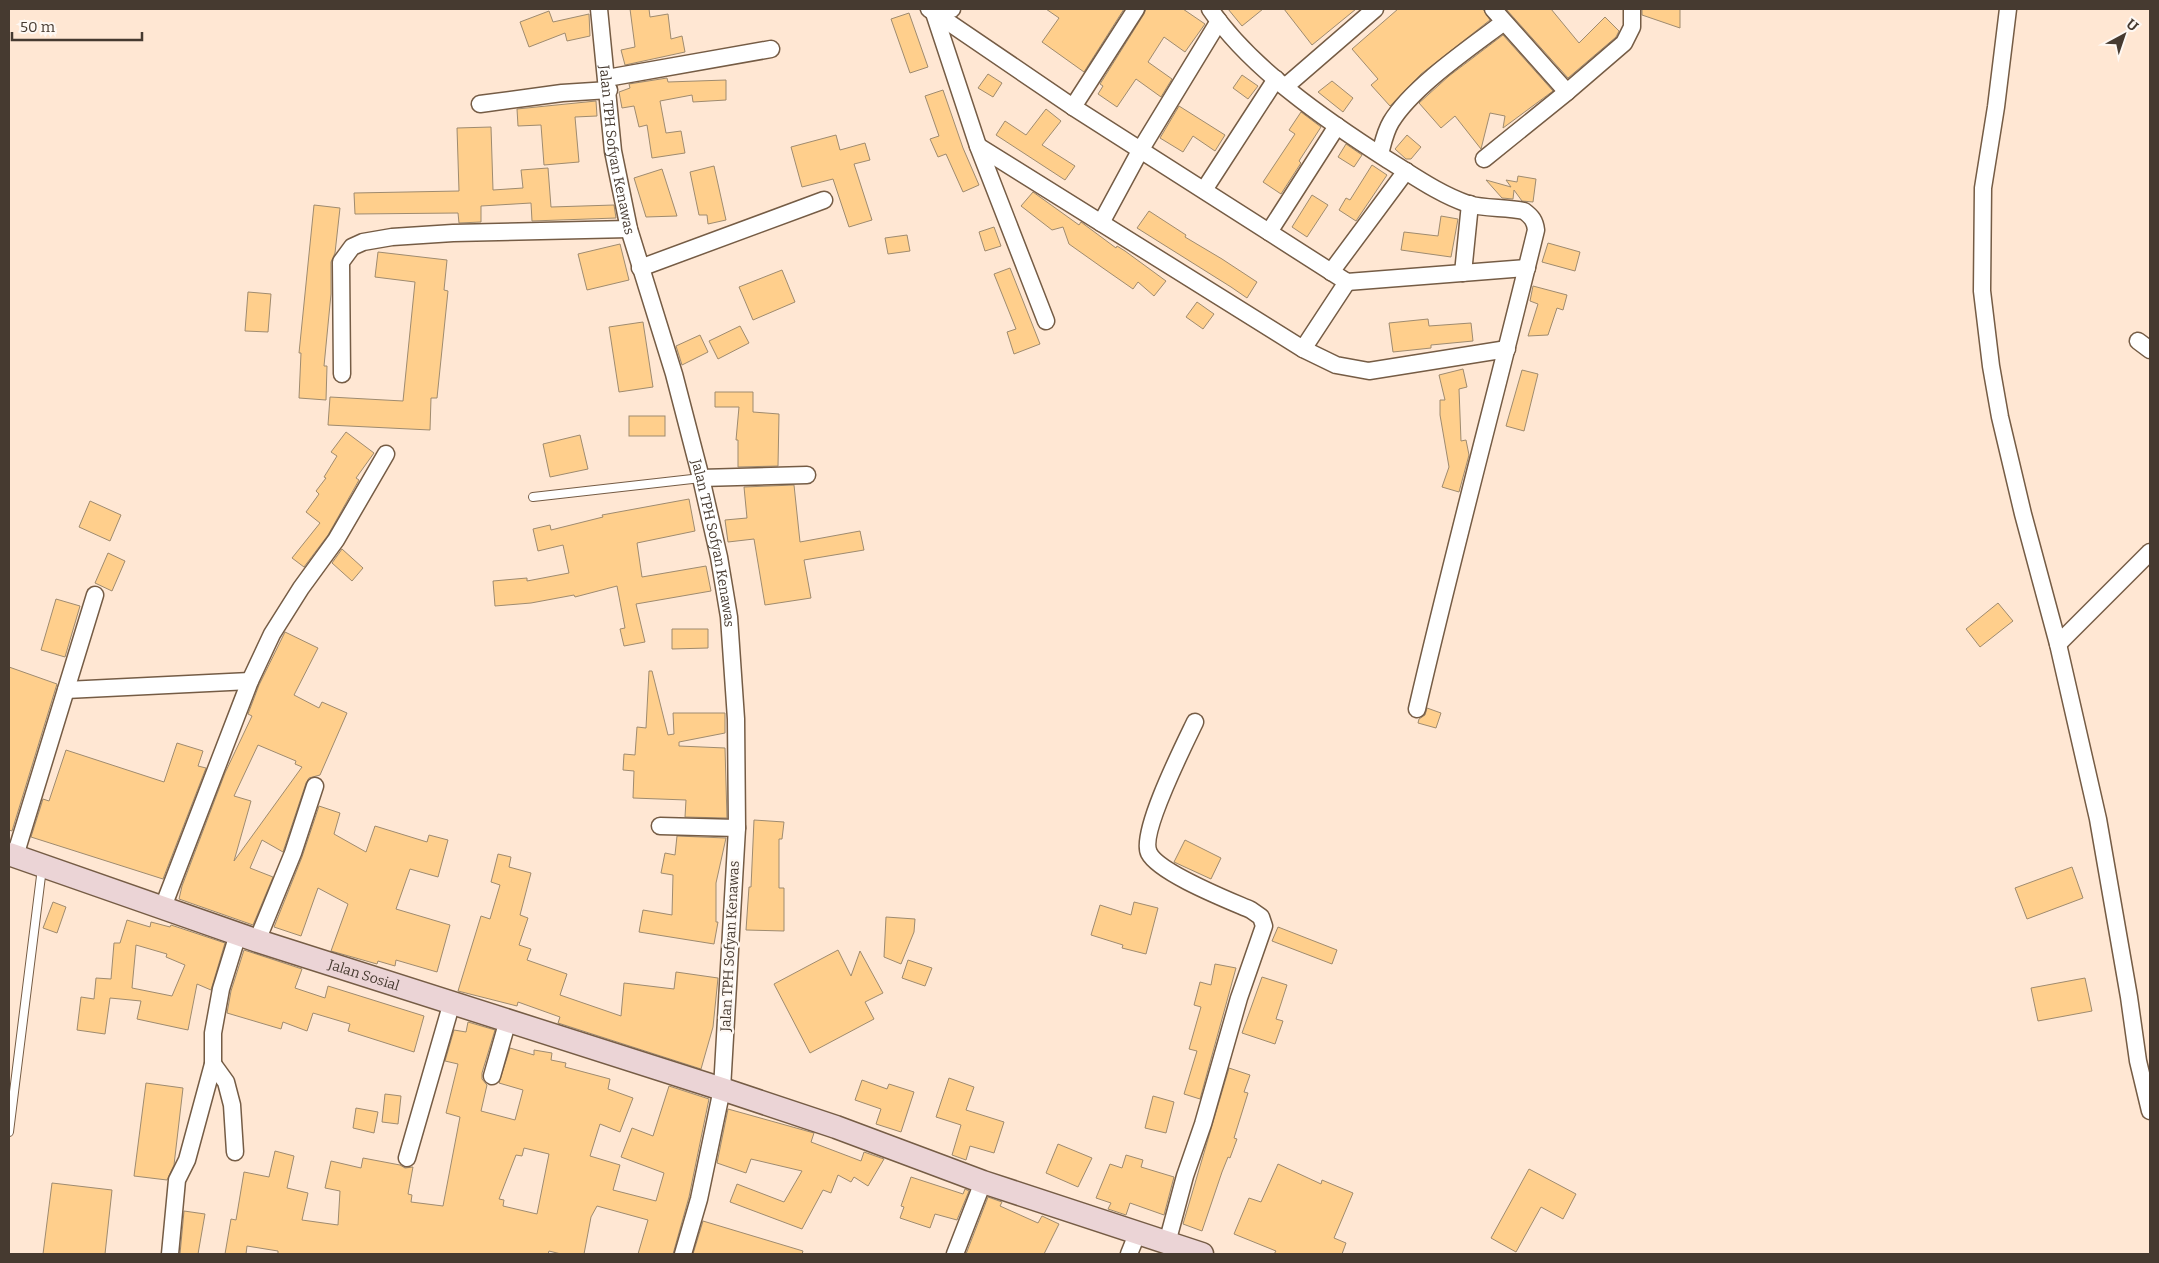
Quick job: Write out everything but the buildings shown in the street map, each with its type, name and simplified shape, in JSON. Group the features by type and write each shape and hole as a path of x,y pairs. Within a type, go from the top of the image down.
{"street":[{"name":"Jalan TPH Sofyan Kenawas","path":"599,9 608,84 613,150 629,228 674,374 719,557 729,617 736,719 737,828 722,1089 700,1194 683,1254"},
{"path":"932,11 952,9"},
{"path":"1074,107 1136,9"},
{"path":"1204,190 1281,83 1375,9"},
{"path":"1493,9 1567,92"},
{"path":"1484,159 1624,43 1632,27 1632,9"},
{"path":"2008,9 1996,107 1983,188 1982,291 1991,366 2000,417 2058,644 2098,819 2129,997 2138,1061 2150,1112"},
{"path":"932,11 1074,107 1347,282 1527,268"},
{"path":"932,11 978,146 1046,320"},
{"path":"1100,223 1214,15 1281,83 1337,126 1430,187 1470,204 1524,211 1534,219 1536,230 1527,268 1416,709"},
{"path":"1380,154 1390,123 1399,109 1430,80 1504,22"},
{"path":"480,104 562,93 771,49"},
{"path":"1269,232 1337,126"},
{"path":"978,146 1302,349 1336,365 1369,371 1507,349"},
{"path":"1331,272 1406,171"},
{"path":"640,268 824,200"},
{"path":"1463,273 1470,204"},
{"path":"342,374 341,262 352,246 362,242 392,237 452,233 629,228"},
{"path":"1302,349 1347,282"},
{"path":"163,907 250,681 272,634 336,540 386,454"},
{"path":"701,478 807,474"},
{"path":"2058,644 2150,552"},
{"path":"12,855 95,596"},
{"path":"66,690 250,681"},
{"path":"1167,1243 1185,1176 1203,1124 1239,998 1264,926 1261,917 1251,910 1165,870 1152,859 1147,851 1162,793 1195,722"},
{"path":"170,1254 177,1180 187,1160 213,1064 214,1033 220,989 293,853 315,786"},
{"path":"660,826 737,828"},
{"name":"Jalan Sosial","path":"12,855 248,937 836,1127 983,1182 1202,1254"},
{"path":"408,1158 452,1002"},
{"path":"492,1076 508,1020"},
{"path":"213,1064 226,1082 232,1105 235,1152"},
{"path":"955,1254 983,1182"},
{"path":"1129,1254 1137,1234"}],"lane":[{"path":"533,496 701,478"},
{"path":"9,1132 43,866"}]}
